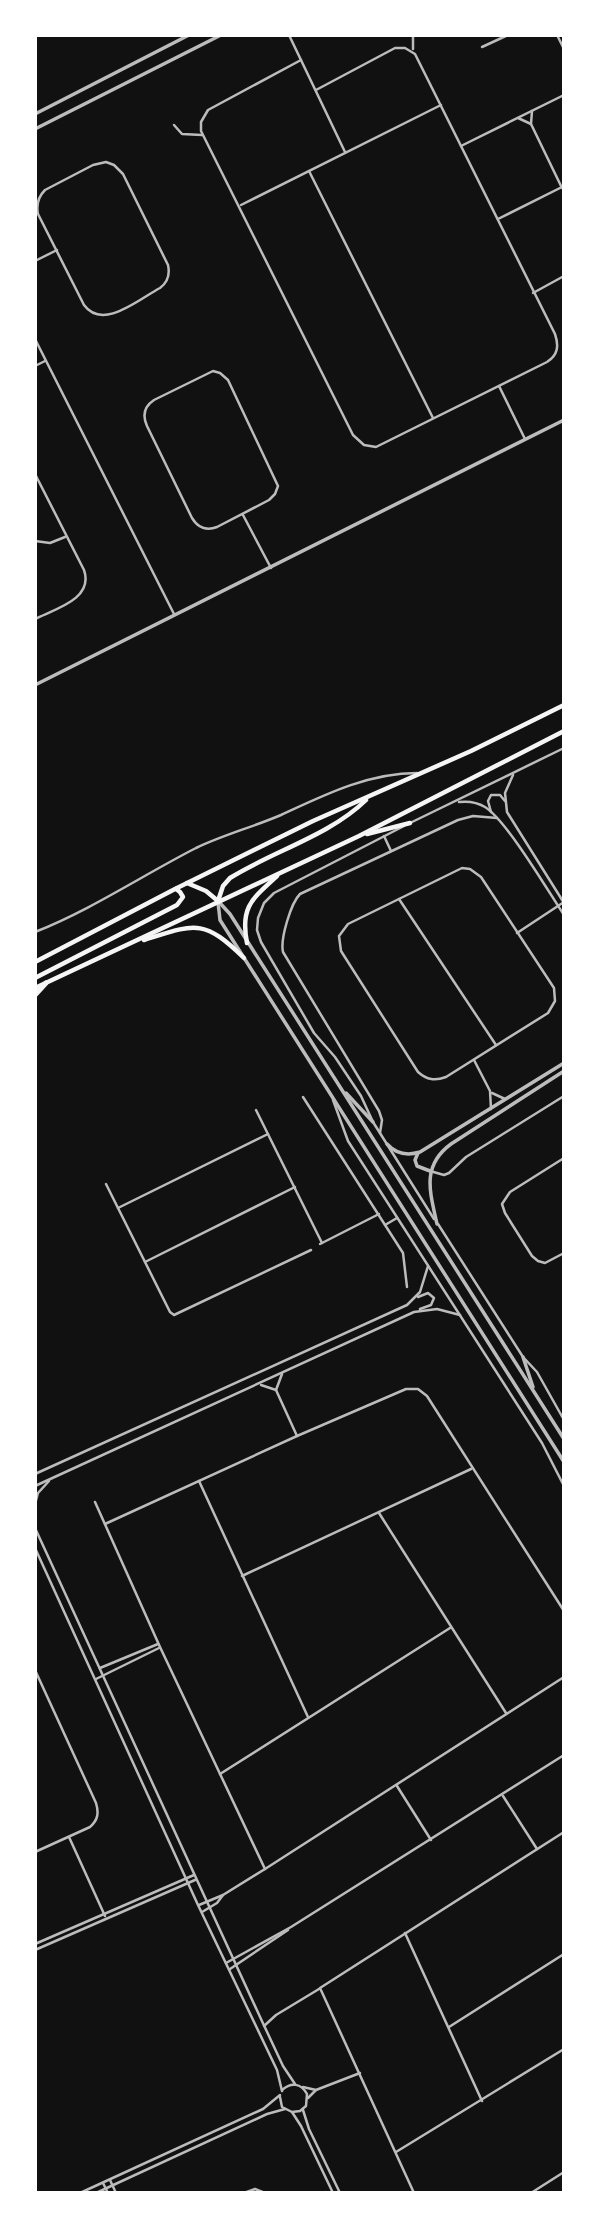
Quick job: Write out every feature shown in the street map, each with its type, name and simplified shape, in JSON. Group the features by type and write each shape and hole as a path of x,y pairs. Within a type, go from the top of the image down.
{"highway":[{"path":"35,995 46,983"}],"main road":[{"path":"35,960 42,959 187,883 564,705"},
{"path":"35,988 359,836 564,731"},
{"path":"218,902 221,890 230,878 338,821 369,797"},
{"path":"359,836 410,823"},
{"path":"247,943 245,921 248,905 281,873"},
{"path":"187,883 206,891 218,902"},
{"path":"35,978 177,905 183,897 175,889"},
{"path":"123,947 183,928 199,927 219,935 244,958"}],"street":[{"path":"35,114 188,35"},
{"path":"35,129 221,35"},
{"path":"289,35 345,152"},
{"path":"300,60 208,110 201,121 203,135 355,438 364,445 380,446 547,362 557,351 555,334 412,51 413,35"},
{"path":"482,47 508,35"},
{"path":"557,35 564,48"},
{"path":"316,90 396,48 412,51"},
{"path":"461,146 564,95"},
{"path":"240,205 441,104"},
{"path":"497,220 563,187 531,124 532,110"},
{"path":"517,118 531,124"},
{"path":"174,125 182,134 203,135"},
{"path":"106,162 114,165 123,174 167,265 169,276 163,286 148,295 109,315 95,315 84,305 57,250 38,214 39,197 48,188 93,165 106,162"},
{"path":"309,171 433,418"},
{"path":"35,261 57,250"},
{"path":"533,293 564,276"},
{"path":"35,340 175,616"},
{"path":"557,351 563,352"},
{"path":"35,366 46,361"},
{"path":"209,372 220,373 228,380 277,481 277,490 273,497 243,514 212,529 203,528 195,522 145,422 144,414 150,402 209,372"},
{"path":"499,386 525,439"},
{"path":"35,685 564,420"},
{"path":"35,474 86,576 85,588 78,597 35,619"},
{"path":"243,514 271,568"},
{"path":"35,541 52,542 66,536"},
{"path":"564,748 276,891 266,900 260,911 257,930 262,946 314,1033 335,1056 361,1096 373,1122 523,1357 537,1372 564,1420"},
{"path":"516,771 506,787 505,801 510,817 564,903 517,933"},
{"path":"35,932 200,847 340,787 395,775 421,773"},
{"path":"491,812 488,801 491,795 500,795 505,801"},
{"path":"452,803 477,803 491,812 564,915"},
{"path":"380,1133 383,1124 381,1115 282,947 294,902 298,895 463,818 497,818"},
{"path":"384,836 391,850"},
{"path":"470,869 481,877 517,933 554,988 555,1001 548,1013 440,1079 423,1076 341,951 339,936 342,929 399,898 456,870 470,869"},
{"path":"399,898 496,1045"},
{"path":"218,902 230,914 564,1439"},
{"path":"218,902 220,920 564,1462"},
{"path":"474,1060 489,1091 491,1108"},
{"path":"564,1063 420,1152 415,1157 415,1163 430,1171 444,1175 449,1173 466,1157 564,1096"},
{"path":"437,1224 430,1191 430,1171 436,1157 445,1148 564,1071"},
{"path":"338,1084 373,1122"},
{"path":"489,1091 506,1100"},
{"path":"303,1097 379,1214 404,1258 407,1287"},
{"path":"332,1097 345,1136 542,1443 564,1486"},
{"path":"256,1110 321,1243 379,1214"},
{"path":"118,1208 268,1134"},
{"path":"387,1144 400,1153 420,1152"},
{"path":"564,1158 510,1192 502,1203 505,1213 534,1259 545,1263 564,1253"},
{"path":"106,1184 170,1312 176,1315 310,1250"},
{"path":"145,1262 295,1187"},
{"path":"385,1225 397,1218"},
{"path":"414,1300 422,1288 428,1266"},
{"path":"35,1474 407,1305 426,1293 434,1298 431,1305 35,1486"},
{"path":"414,1312 437,1309 460,1315"},
{"path":"523,1357 536,1396"},
{"path":"282,1374 276,1390 297,1436"},
{"path":"259,1384 276,1390"},
{"path":"105,1524 297,1436 406,1389 418,1389 427,1396 564,1611"},
{"path":"242,1576 472,1468"},
{"path":"35,1504 38,1493 54,1477"},
{"path":"199,1481 308,1717"},
{"path":"95,1502 265,1869"},
{"path":"379,1513 506,1713"},
{"path":"35,1528 209,1909 264,2026 295,2084"},
{"path":"35,1548 198,1905 277,2070 281,2104 292,2112 303,2109"},
{"path":"220,1774 450,1628"},
{"path":"92,1671 159,1645"},
{"path":"96,1679 159,1645"},
{"path":"35,1670 97,1807 93,1824 35,1852"},
{"path":"198,1905 223,1895 265,1869 564,1677"},
{"path":"226,1963 290,1927 564,1755"},
{"path":"396,1785 431,1840"},
{"path":"502,1795 537,1849"},
{"path":"264,2026 276,2015 564,1832"},
{"path":"69,1837 105,1916"},
{"path":"35,1944 195,1877"},
{"path":"202,1912 223,1895"},
{"path":"35,1950 105,1916"},
{"path":"229,1970 290,1927"},
{"path":"405,1933 482,2101"},
{"path":"449,2026 564,1954"},
{"path":"320,1988 414,2193"},
{"path":"261,2019 276,2015"},
{"path":"396,2152 564,2049"},
{"path":"340,2193 309,2129 303,2109 316,2090 360,2073"},
{"path":"80,2193 263,2109 288,2086 295,2084 316,2090"},
{"path":"303,2087 308,2098"},
{"path":"96,2193 107,2191 112,2186 267,2114 285,2109"},
{"path":"292,2112 333,2193"},
{"path":"531,2193 564,2172"},
{"path":"110,2180 116,2193"},
{"path":"103,2183 107,2191"},
{"path":"244,2193 255,2189 265,2193"}]}
